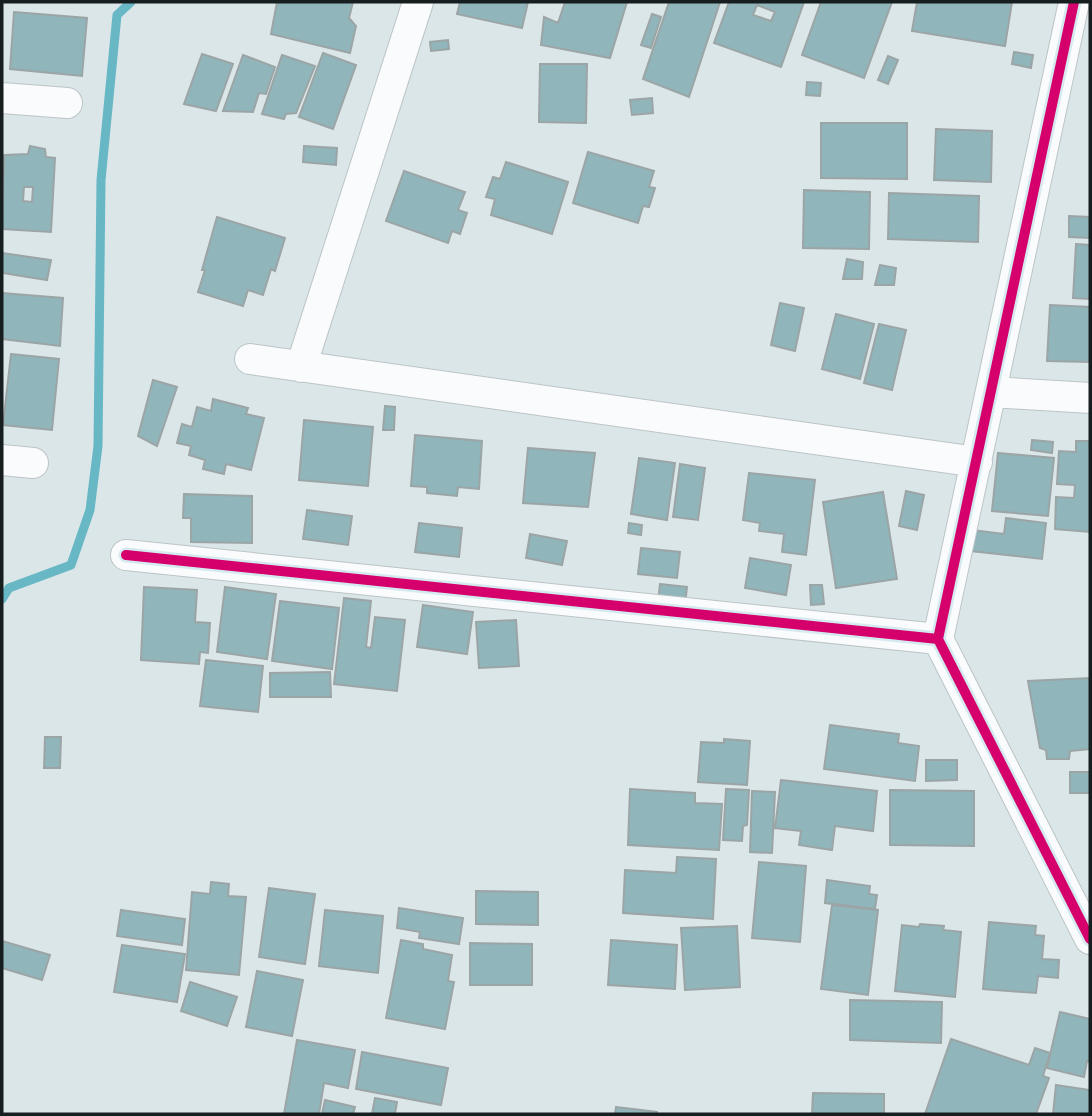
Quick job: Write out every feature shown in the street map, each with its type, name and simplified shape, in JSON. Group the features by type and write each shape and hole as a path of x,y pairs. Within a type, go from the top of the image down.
{"street":[{"path":"301,367 418,2"},
{"path":"1074,2 938,639 1090,939"},
{"path":"2,99 68,103"},
{"path":"250,359 977,461"},
{"path":"991,392 1090,398"},
{"path":"2,460 33,463"},
{"path":"126,555 938,639"}],"building":[{"path":"277,2 353,2 349,18 356,26 350,53 271,34"},
{"path":"460,2 528,2 522,28 457,14"},
{"path":"565,2 627,2 610,58 541,45 544,17 558,23"},
{"path":"669,2 720,2 689,97 643,79"},
{"path":"729,2 804,2 781,67 714,43","holes":["757,5 775,12 771,21 753,15"]},
{"path":"821,2 892,2 864,78 802,55"},
{"path":"917,2 1012,2 1005,46 912,31"},
{"path":"14,12 87,18 82,76 10,69"},
{"path":"652,14 661,17 651,48 641,45"},
{"path":"448,40 449,49 431,51 430,42"},
{"path":"1014,52 1033,55 1031,68 1012,64"},
{"path":"323,53 356,65 333,129 299,117"},
{"path":"202,54 233,64 216,111 184,104"},
{"path":"243,55 275,67 266,94 259,93 253,112 223,111"},
{"path":"282,55 315,66 296,113 286,114 284,119 262,114"},
{"path":"888,56 898,60 888,84 878,80"},
{"path":"540,64 587,64 586,123 539,122"},
{"path":"807,82 821,83 820,96 806,95"},
{"path":"652,98 653,113 632,115 630,100"},
{"path":"821,123 907,123 907,179 821,178"},
{"path":"936,129 992,131 991,182 934,180"},
{"path":"30,146 45,149 46,157 55,158 51,232 2,229 4,155 28,154","holes":["24,187 33,187 32,202 23,201"]},
{"path":"304,146 337,148 336,165 303,162"},
{"path":"588,152 654,171 649,187 655,188 649,207 643,206 638,223 573,203"},
{"path":"506,162 568,182 552,234 491,215 495,199 486,197 493,177 500,179"},
{"path":"404,171 465,192 458,210 467,213 460,234 452,231 448,243 386,221"},
{"path":"804,190 870,192 869,249 803,248"},
{"path":"889,193 979,196 978,242 888,239"},
{"path":"1069,216 1090,217 1090,238 1069,237"},
{"path":"217,217 285,238 275,271 271,269 263,295 248,290 243,306 198,292"},
{"path":"1076,244 1090,245 1090,299 1073,298"},
{"path":"2,253 51,260 47,280 2,273"},
{"path":"847,259 863,262 862,279 843,279"},
{"path":"880,265 896,268 894,285 875,285"},
{"path":"2,293 63,298 60,346 2,339"},
{"path":"780,303 804,308 795,351 771,345"},
{"path":"1050,305 1090,307 1090,362 1047,361"},
{"path":"836,314 874,324 860,379 822,369"},
{"path":"879,324 906,330 892,390 864,383"},
{"path":"11,354 59,359 52,430 3,425"},
{"path":"153,380 177,387 157,446 138,436"},
{"path":"213,399 248,408 246,414 264,418 251,470 226,464 224,474 203,469 205,460 189,455 191,446 177,443 182,424 192,427 197,407 211,411"},
{"path":"385,406 395,407 394,430 383,430"},
{"path":"304,420 373,427 368,486 299,480"},
{"path":"415,435 482,441 479,489 458,487 457,496 427,493 427,487 411,486"},
{"path":"1032,440 1053,442 1052,453 1031,450"},
{"path":"1076,441 1090,441 1090,532 1055,529 1056,497 1074,498 1075,485 1057,484 1059,451 1076,452"},
{"path":"528,448 595,453 588,507 523,503"},
{"path":"998,453 1054,458 1048,516 992,511"},
{"path":"639,458 675,463 667,520 631,514"},
{"path":"680,464 705,468 698,520 673,517"},
{"path":"749,473 815,480 806,555 782,552 784,534 759,531 760,523 743,520"},
{"path":"906,491 924,495 917,530 899,526"},
{"path":"883,492 897,579 836,588 823,502"},
{"path":"184,494 252,496 252,543 191,542 191,518 183,518"},
{"path":"307,510 352,516 348,545 303,539"},
{"path":"1006,518 1046,523 1042,559 971,551 973,530 1004,534"},
{"path":"419,523 462,528 459,557 415,552"},
{"path":"629,523 642,525 641,535 628,533"},
{"path":"530,534 567,541 562,565 526,558"},
{"path":"641,548 680,552 677,578 638,574"},
{"path":"750,558 791,565 786,595 745,588"},
{"path":"660,584 687,587 685,605 658,602"},
{"path":"810,585 822,585 824,604 811,605"},
{"path":"144,587 197,590 195,622 210,623 208,653 200,652 199,664 141,660"},
{"path":"225,587 276,594 267,659 217,652"},
{"path":"344,598 371,601 366,647 371,648 375,617 405,620 397,691 334,684"},
{"path":"280,601 339,608 332,669 272,661"},
{"path":"423,605 473,612 467,654 417,647"},
{"path":"516,620 519,666 479,668 476,622"},
{"path":"206,660 263,666 258,712 200,706"},
{"path":"330,672 331,697 270,697 270,673"},
{"path":"1090,678 1090,749 1070,751 1069,759 1047,759 1046,750 1040,748 1028,681"},
{"path":"830,725 899,734 898,743 919,746 915,781 824,769"},
{"path":"45,737 61,737 60,768 44,768"},
{"path":"724,739 750,741 747,785 698,782 701,742 724,743"},
{"path":"926,760 957,760 957,780 926,781"},
{"path":"1070,772 1090,772 1090,793 1070,793"},
{"path":"781,780 877,791 873,831 835,826 832,850 799,845 801,831 775,828"},
{"path":"630,789 695,793 695,803 722,804 719,850 628,845"},
{"path":"726,789 749,790 747,825 743,826 742,841 723,840"},
{"path":"890,790 974,791 974,846 890,845"},
{"path":"752,791 775,792 772,853 750,852"},
{"path":"677,857 716,859 713,919 623,913 625,870 676,873"},
{"path":"759,862 806,866 800,942 752,938"},
{"path":"827,880 870,886 869,894 877,895 875,909 825,903"},
{"path":"211,882 229,884 228,896 246,897 239,975 186,970 192,892 210,894"},
{"path":"269,888 315,894 305,964 259,957"},
{"path":"476,891 538,892 538,925 476,924"},
{"path":"832,905 878,910 868,995 821,989"},
{"path":"399,908 463,918 459,944 419,938 420,932 397,928"},
{"path":"121,910 185,919 182,945 117,936"},
{"path":"325,910 383,916 378,973 319,966"},
{"path":"989,922 1036,926 1035,935 1044,936 1042,959 1059,960 1058,978 1038,976 1036,993 983,989"},
{"path":"920,924 944,926 943,930 961,932 955,997 895,991 902,925 919,927"},
{"path":"737,926 740,987 685,990 681,928"},
{"path":"401,940 423,944 423,949 452,955 448,981 454,982 445,1029 386,1018"},
{"path":"611,940 677,945 675,989 608,985"},
{"path":"2,941 50,955 42,980 2,968"},
{"path":"470,943 532,944 532,985 470,985"},
{"path":"122,945 185,954 177,1002 114,992"},
{"path":"257,971 303,980 292,1036 246,1027"},
{"path":"190,982 237,997 227,1026 181,1011"},
{"path":"850,1000 942,1002 941,1043 850,1040"},
{"path":"1060,1012 1090,1019 1090,1062 1087,1061 1084,1077 1047,1068"},
{"path":"951,1039 1029,1065 1035,1048 1050,1053 1043,1076 1049,1078 1036,1114 925,1114"},
{"path":"297,1040 355,1050 348,1088 324,1083 319,1114 284,1114"},
{"path":"362,1052 448,1068 441,1105 356,1089"},
{"path":"1056,1085 1090,1090 1090,1114 1053,1114"},
{"path":"813,1093 884,1094 884,1114 812,1114"},
{"path":"375,1098 397,1102 395,1114 372,1114"},
{"path":"325,1100 355,1107 353,1114 322,1114"},
{"path":"616,1107 657,1112 657,1114 615,1114"}],"waterway":[{"path":"2,599 9,588 71,565 90,510 98,446 101,180 117,15 131,2"}],"cycle path":[{"path":"1074,2 938,639 1090,939"},
{"path":"126,555 938,639"}]}
